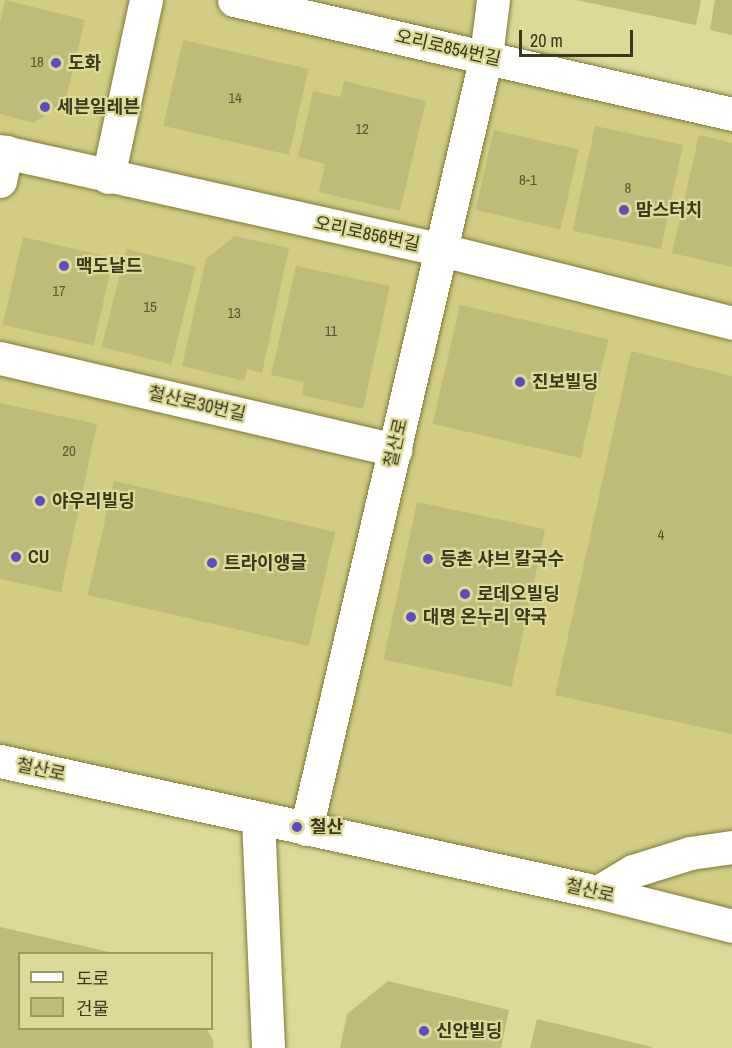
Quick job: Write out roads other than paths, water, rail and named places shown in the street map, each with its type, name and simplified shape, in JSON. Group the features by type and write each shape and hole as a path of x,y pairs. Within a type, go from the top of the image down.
{"street":[{"path":"108,177 146,0"},
{"name":"오리로854번길","path":"234,0 732,114"},
{"name":"철산로","path":"306,829 486,56 493,0"},
{"name":"오리로856번길","path":"2,161 108,177 442,250 732,323"},
{"name":"철산로30번길","path":"0,358 395,450"},
{"name":"철산로","path":"0,761 598,892 732,926"},
{"path":"258,818 268,1048"},
{"path":"598,892 633,871 690,853 732,847"}],"place":[{"name":"도화","path":"56,63"},
{"name":"세븐일레븐","path":"45,107"},
{"name":"맘스터치","path":"624,210"},
{"name":"맥도날드","path":"64,266"},
{"name":"진보빌딩","path":"520,382"},
{"name":"야우리빌딩","path":"40,501"},
{"name":"CU","path":"16,557"},
{"name":"등촌 샤브 칼국수","path":"428,559"},
{"name":"트라이앵글","path":"212,563"},
{"name":"로데오빌딩","path":"465,594"},
{"name":"대명 온누리 약국","path":"411,617"},
{"name":"철산","path":"297,827"},
{"name":"신안빌딩","path":"424,1031"}]}
